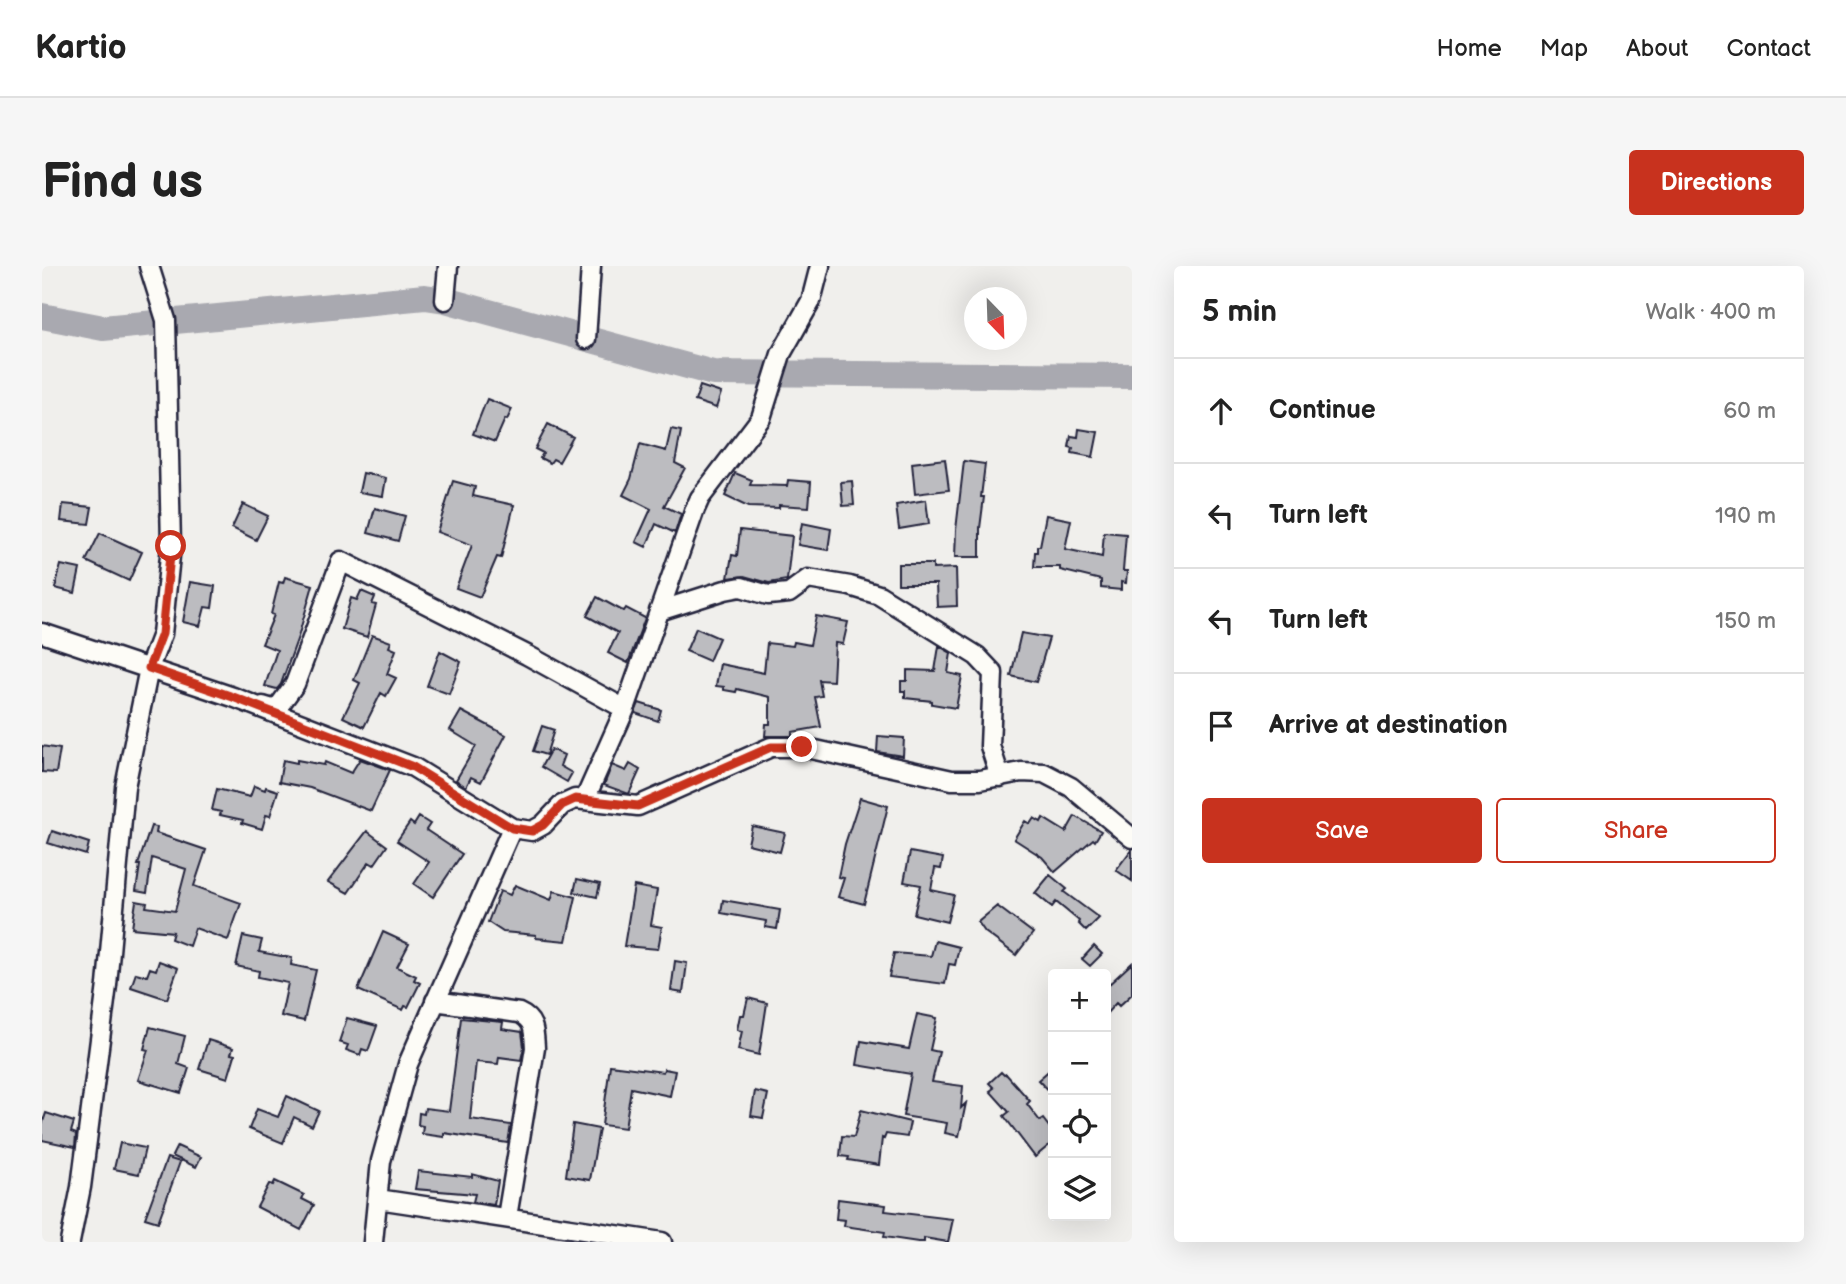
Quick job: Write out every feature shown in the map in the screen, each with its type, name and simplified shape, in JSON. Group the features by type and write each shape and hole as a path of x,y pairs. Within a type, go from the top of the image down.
{"street":[{"path":"70,1242 82,1186 105,999 125,787 149,668 162,634 171,546 166,320 149,266"},
{"path":"446,300 447,266"},
{"path":"586,339 591,266"},
{"path":"585,799 625,709 698,503 761,418 781,354 811,301 820,266"},
{"path":"233,697 276,710 295,684 341,561 527,655 625,709"},
{"path":"659,611 741,587 768,595 789,593 808,579 879,594 977,656 993,673 990,746 1000,777"},
{"path":"42,633 233,697 413,767 512,828 532,831 543,825 562,805 575,799 638,806 771,747 802,747 952,780 1000,777 1021,772 1044,773 1071,787 1132,838"},
{"path":"373,1242 382,1161 408,1064 512,828"},
{"path":"435,1001 519,1013 528,1017 534,1027 535,1048 507,1217"},
{"path":"378,1199 662,1242"}],"building":[{"path":"700,386 721,393 716,408 695,401"},
{"path":"487,399 512,409 495,442 473,434"},
{"path":"548,424 573,437 559,462 553,459 550,463 540,458 543,453 535,449"},
{"path":"671,429 681,431 675,463 685,468 664,506 681,514 675,533 656,524 646,547 636,542 651,509 623,495 631,479 640,444 666,451"},
{"path":"1079,429 1098,432 1093,457 1072,453 1073,448 1069,447 1071,436 1078,437"},
{"path":"945,459 949,490 915,494 912,463"},
{"path":"964,461 985,464 981,497 984,497 980,557 955,557"},
{"path":"363,473 386,478 383,496 359,492"},
{"path":"735,473 752,480 750,485 787,486 788,480 811,482 809,507 748,507 725,496"},
{"path":"453,481 475,487 473,496 514,505 501,558 497,557 480,597 456,588 472,545 437,532"},
{"path":"852,481 854,505 843,506 841,482"},
{"path":"926,500 929,524 899,529 896,505"},
{"path":"63,504 92,507 89,524 61,521"},
{"path":"243,504 268,516 256,540 232,528"},
{"path":"375,508 405,516 398,541 368,533"},
{"path":"1046,515 1071,520 1065,549 1102,557 1104,532 1126,534 1123,571 1127,571 1126,583 1121,582 1121,590 1101,588 1101,580 1060,570 1060,567 1034,567 1035,552 1037,546 1040,546"},
{"path":"802,523 831,529 828,550 798,545"},
{"path":"740,530 792,536 787,580 769,583 744,576 728,578 732,555 737,556"},
{"path":"100,533 142,552 129,581 86,561"},
{"path":"898,564 933,564 933,569 956,568 957,606 937,607 936,584 898,584"},
{"path":"61,565 80,569 75,593 55,588"},
{"path":"285,577 313,585 299,634 277,689 265,686 277,650 262,644 274,615 271,614 279,582 283,583"},
{"path":"190,582 215,586 212,608 205,607 200,626 183,622"},
{"path":"361,591 375,597 372,604 376,605 367,637 342,629 351,598 357,600"},
{"path":"597,597 621,610 626,608 645,618 628,663 608,653 618,633 587,616"},
{"path":"816,616 848,622 843,644 835,643 833,681 819,680 822,696 815,697 821,727 792,732 792,736 765,736 766,724 770,724 770,697 737,689 736,692 724,690 724,687 716,686 720,664 764,673 767,643 793,646 794,642 810,645"},
{"path":"696,628 719,638 709,661 686,651"},
{"path":"1021,633 1049,638 1036,682 1011,676"},
{"path":"372,635 391,642 389,647 396,650 387,674 396,678 386,696 381,693 364,727 343,717 360,683 354,680"},
{"path":"939,646 951,653 948,673 962,676 956,708 932,704 932,701 905,698 905,691 901,691 901,681 907,681 907,670 935,671"},
{"path":"440,651 461,662 449,694 427,686"},
{"path":"639,703 661,710 658,721 635,713"},
{"path":"461,711 506,735 481,782 471,777 466,787 456,780 476,746 450,730"},
{"path":"542,726 554,730 546,755 533,751"},
{"path":"878,736 904,738 903,756 877,752"},
{"path":"42,746 60,749 56,773 42,772"},
{"path":"551,749 564,755 560,766 572,773 567,782 541,767"},
{"path":"360,759 390,770 371,811 310,788 279,782 283,760 324,765 325,762 351,773"},
{"path":"630,764 640,770 629,794 604,785 612,765 626,771"},
{"path":"254,786 278,791 270,816 266,815 262,829 212,810 217,789 250,797"},
{"path":"860,798 888,806 864,904 838,897 844,878 838,877 845,844"},
{"path":"1075,816 1101,831 1095,841 1093,839 1055,872 1042,857 1014,839 1025,821 1030,824 1034,818 1041,822 1043,818 1066,832"},
{"path":"419,817 430,824 426,830 462,854 433,897 414,884 429,862 397,841 410,822 414,825"},
{"path":"151,826 157,827 156,833 206,850 194,886 241,903 228,940 195,928 189,946 171,939 173,932 132,928 136,901 147,903 146,907 175,911 186,869 152,858 147,893 136,891 138,865"},
{"path":"752,826 785,833 780,852 748,844"},
{"path":"52,831 89,843 86,855 48,843"},
{"path":"367,831 387,846 374,865 369,862 348,893 328,882"},
{"path":"1132,849 1132,881 1116,870"},
{"path":"910,852 943,858 941,869 935,868 931,890 954,895 947,922 914,914 921,885 904,882"},
{"path":"1050,875 1067,889 1064,892 1099,918 1086,931 1079,921 1056,902 1052,907 1035,893"},
{"path":"577,879 600,884 597,897 574,892"},
{"path":"515,885 551,900 554,891 576,897 566,941 503,932 488,922 500,891 510,895"},
{"path":"634,886 657,890 651,925 662,927 658,949 624,946"},
{"path":"723,900 780,910 777,929 765,927 766,921 721,913"},
{"path":"997,906 1033,933 1016,955 985,932 978,922"},
{"path":"383,932 409,944 397,967 416,976 414,980 420,983 408,1007 405,1006 403,1010 358,990"},
{"path":"243,936 262,940 259,952 292,958 291,965 316,970 304,1021 281,1016 288,983 258,977 259,971 236,966"},
{"path":"935,941 959,947 955,965 949,964 945,984 889,977 894,953 931,956"},
{"path":"1094,946 1102,954 1090,966 1082,959"},
{"path":"159,961 178,968 167,999 131,987 136,973 147,976 150,968 156,970"},
{"path":"675,961 687,963 683,993 671,991"},
{"path":"1132,963 1132,994 1119,1006 1116,1003 1111,1008 1111,982"},
{"path":"748,998 767,1003 759,1055 738,1050 742,1031 737,1030"},
{"path":"917,1014 937,1018 930,1050 939,1052 932,1082 963,1086 961,1108 966,1103 959,1136 945,1133 947,1123 903,1116 911,1074 857,1065 861,1041 909,1049"},
{"path":"347,1018 377,1026 368,1051 362,1049 360,1055 346,1050 348,1045 339,1042"},
{"path":"461,1018 503,1022 502,1029 522,1032 524,1047 521,1060 499,1057 498,1064 476,1062 470,1119 511,1125 508,1143 444,1133 444,1137 422,1134 423,1126 418,1125 419,1113 424,1114 425,1108 449,1111"},
{"path":"150,1027 185,1036 178,1064 189,1068 181,1093 138,1080 148,1050 144,1049"},
{"path":"208,1040 233,1048 231,1054 235,1055 228,1078 199,1069"},
{"path":"610,1065 675,1071 670,1096 631,1088 625,1128 602,1125"},
{"path":"1048,1071 1048,1091 1038,1080"},
{"path":"1001,1072 1006,1074 1030,1101 1027,1104 1040,1121 1043,1119 1048,1126 1048,1146 1035,1157 1004,1116 1009,1112 990,1091 994,1088 989,1083"},
{"path":"755,1091 768,1094 763,1118 751,1116"},
{"path":"287,1096 319,1111 312,1126 294,1117 283,1143 249,1129 257,1109 278,1117"},
{"path":"861,1110 910,1122 907,1137 886,1134 884,1139 882,1138 879,1165 840,1156 842,1136 854,1137"},
{"path":"46,1113 74,1122 71,1132 76,1134 75,1147 42,1140 42,1125"},
{"path":"573,1124 599,1129 590,1180 566,1176"},
{"path":"120,1143 145,1148 139,1174 114,1169"},
{"path":"177,1146 201,1157 196,1167 172,1156"},
{"path":"167,1158 180,1162 158,1222 145,1218"},
{"path":"418,1171 472,1177 472,1174 498,1181 494,1205 473,1202 475,1194 415,1189"},
{"path":"275,1181 304,1195 302,1199 314,1205 301,1230 257,1207 269,1184 273,1185"},
{"path":"838,1199 886,1205 885,1211 953,1219 948,1242 924,1238 924,1242 918,1242 884,1237 885,1232 844,1226 845,1220 836,1219"}],"waterway":[{"path":"42,316 103,328 425,297 445,300 713,373 1132,376"}],"route":[{"path":"171,546 162,634 149,668 233,697 413,767 512,828 532,831 543,825 562,805 575,799 638,806 771,747 802,747"}]}
